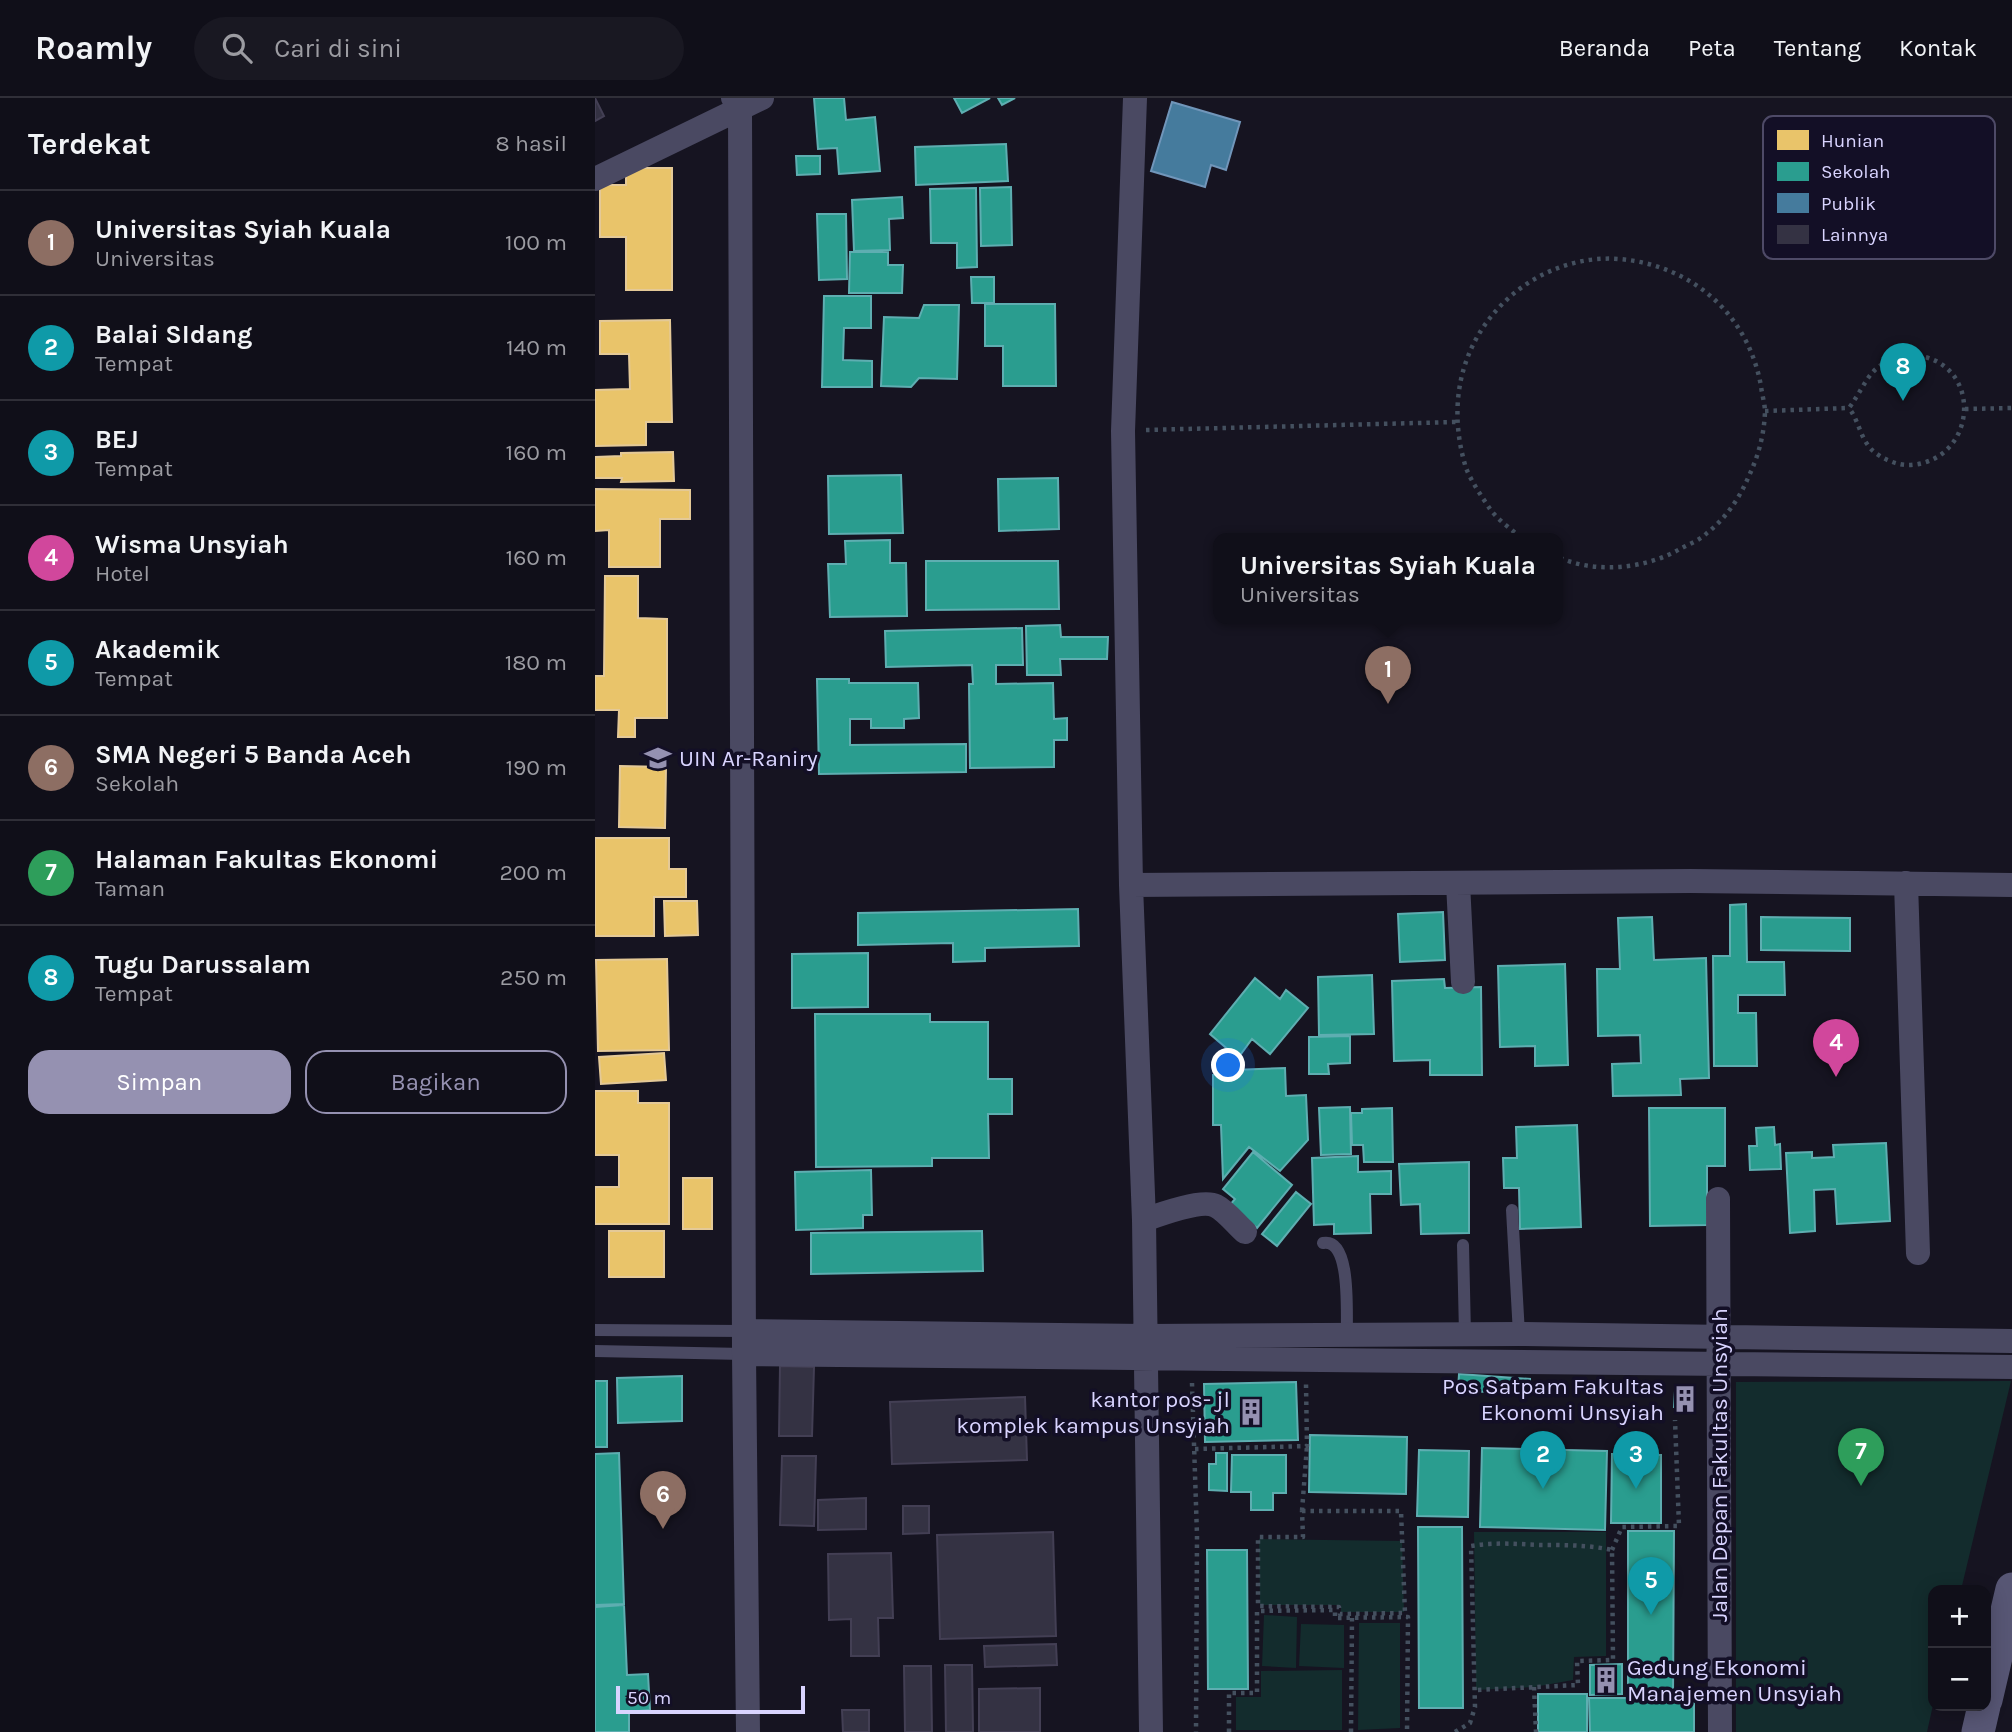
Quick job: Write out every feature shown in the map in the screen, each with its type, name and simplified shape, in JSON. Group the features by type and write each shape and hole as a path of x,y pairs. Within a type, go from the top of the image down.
{"main road":[{"path":"1991,1679 2012,1589"},
{"path":"1978,1732 1983,1711"}],"street":[{"path":"595,179 736,104 762,98"},
{"path":"1135,98 1123,431 1131,885 1144,1220 1151,1732"},
{"path":"736,104 748,1732"},
{"path":"1131,885 1691,881 2012,885"},
{"path":"1458,883 1463,982"},
{"path":"1906,883 1918,1253"},
{"name":"Jalan Depan Fakultas Unsyiah","path":"1718,1199 1720,1732"},
{"path":"1144,1220 1178,1209 1210,1204 1218,1207 1245,1232"},
{"path":"1145,1347 1347,1334 2012,1341"},
{"path":"744,1342 1145,1347 1719,1364 2012,1367"}],"lane":[{"path":"1512,1210 1519,1334"},
{"path":"1323,1243 1335,1245 1343,1262 1347,1334"},
{"path":"1463,1245 1465,1334"},
{"path":"595,1330 744,1342"},
{"path":"595,1351 744,1342"}],"path":[{"path":"1515,533 1491,511 1467,470 1457,422 1459,382 1472,343 1495,309 1526,283 1563,265 1602,258 1643,261 1681,275 1714,298 1740,329 1757,366 1765,411 1759,454 1739,498 1707,534 1665,558 1618,568 1571,563 1563,559"},
{"path":"1909,355 1926,357 1941,365 1954,377 1962,392 1965,409 1962,427 1954,444 1940,456 1924,464 1905,465 1888,460 1873,450 1862,435 1849,408 1865,379 1877,367 1892,358 1909,355"},
{"path":"1765,411 1849,408"},
{"path":"1965,409 2012,408"},
{"path":"1123,431 1457,422"},
{"path":"1191,1371 1195,1450 1196,1732"},
{"path":"1302,1511 1401,1511 1405,1557 1405,1613 1340,1614 1339,1607 1258,1606 1258,1537 1303,1537 1302,1511 1307,1446 1306,1383"},
{"path":"1476,1690 1577,1685 1577,1661 1613,1660 1612,1550 1622,1527 1679,1527 1675,1420"},
{"path":"1195,1450 1307,1446"},
{"path":"1455,1732 1470,1723 1475,1707 1471,1546 1488,1543 1598,1547 1612,1550"},
{"path":"1229,1732 1229,1693 1258,1693 1257,1611 1335,1610 1335,1618 1408,1618 1407,1732"},
{"path":"1351,1732 1352,1618"},
{"path":"1534,1687 1536,1732"}],"green space":[{"path":"2011,1381 1962,1585 1928,1585 1928,1711 1932,1711 1927,1732 1736,1732 1736,1382"},
{"path":"1474,1532 1606,1532 1606,1656 1574,1657 1573,1680 1534,1687 1476,1690"},
{"path":"1259,1539 1402,1541 1404,1612 1341,1612 1341,1605 1260,1605"},
{"path":"1264,1615 1297,1617 1296,1668 1262,1666"},
{"path":"1359,1623 1400,1623 1400,1728 1358,1730"},
{"path":"1301,1624 1344,1625 1344,1668 1299,1666"},
{"path":"1342,1670 1342,1730 1236,1730 1236,1697 1261,1697 1261,1671"}],"building: Hunian":[{"path":"626,168 672,168 672,290 626,290 626,237 600,237 600,185 626,185"},
{"path":"670,320 672,422 646,422 646,445 595,446 595,390 630,389 629,354 600,354 600,321"},
{"path":"673,452 674,481 621,482 622,478 595,478 595,457 621,456 621,453"},
{"path":"595,489 690,490 690,519 660,519 660,567 609,567 609,530 595,531"},
{"path":"605,576 638,576 638,618 667,619 667,718 635,718 635,737 618,737 619,710 595,710 595,676 604,676"},
{"path":"620,766 666,767 665,828 619,827"},
{"path":"595,838 669,838 669,869 686,869 686,897 654,897 654,936 595,936"},
{"path":"664,901 697,901 698,935 665,936"},
{"path":"667,959 669,1050 598,1051 596,960"},
{"path":"664,1053 666,1080 601,1084 599,1057"},
{"path":"595,1091 638,1091 638,1103 669,1103 669,1224 595,1224 595,1187 619,1187 619,1155 595,1155"},
{"path":"683,1178 712,1178 712,1229 683,1229"},
{"path":"609,1231 664,1231 664,1277 609,1277"}],"building: Sekolah":[{"path":"814,98 844,98 846,120 875,117 880,171 839,174 837,148 818,149"},
{"path":"954,98 990,98 962,113"},
{"path":"998,98 1015,98 1002,105"},
{"path":"1006,144 1008,181 916,185 915,147"},
{"path":"796,156 820,156 820,174 797,175"},
{"path":"1011,187 1012,245 981,246 980,188"},
{"path":"976,188 977,267 957,268 957,243 931,243 930,189"},
{"path":"902,197 903,218 889,219 890,250 854,251 852,200"},
{"path":"817,214 846,214 847,279 819,280"},
{"path":"850,252 888,252 888,265 903,265 902,293 849,293"},
{"path":"971,277 994,277 994,303 972,303"},
{"path":"824,296 871,296 871,328 844,328 843,360 872,361 872,387 822,387"},
{"path":"985,304 1055,304 1056,386 1003,386 1003,346 985,346"},
{"path":"924,305 959,305 957,379 919,378 911,387 881,386 884,317 919,318"},
{"path":"901,475 903,533 829,534 828,476"},
{"path":"1058,478 1059,529 999,531 998,479"},
{"path":"890,540 890,563 906,563 907,616 830,617 828,564 846,564 845,541"},
{"path":"926,561 1058,561 1059,609 926,610"},
{"path":"1060,625 1061,637 1108,637 1107,659 1060,659 1061,675 1027,675 1026,626"},
{"path":"1022,628 1023,665 996,665 996,684 1053,683 1054,719 1067,718 1067,740 1054,740 1054,767 970,768 969,684 973,684 972,665 886,667 885,631"},
{"path":"817,679 849,679 849,683 918,683 919,718 904,719 904,728 871,728 871,719 850,719 850,745 966,744 966,772 819,774"},
{"path":"1746,904 1747,962 1784,962 1785,995 1738,995 1738,1013 1756,1013 1757,1066 1714,1066 1713,956 1730,956 1730,905"},
{"path":"1078,909 1079,946 985,948 985,961 953,962 953,943 858,945 858,913"},
{"path":"1443,912 1445,960 1400,962 1398,914"},
{"path":"1652,917 1654,960 1706,958 1709,1078 1680,1079 1681,1095 1613,1096 1612,1064 1641,1063 1640,1035 1598,1036 1597,969 1620,969 1618,918"},
{"path":"1761,917 1850,918 1850,951 1761,950"},
{"path":"868,953 868,1007 792,1008 792,954"},
{"path":"1565,964 1568,1065 1535,1066 1535,1046 1500,1047 1498,966"},
{"path":"1372,975 1374,1034 1319,1035 1318,977"},
{"path":"1255,978 1280,999 1286,990 1308,1008 1270,1054 1252,1039 1238,1058 1210,1034"},
{"path":"1444,979 1445,988 1481,987 1482,1075 1430,1075 1430,1060 1394,1061 1392,981"},
{"path":"815,1014 930,1014 930,1022 988,1022 988,1079 1012,1079 1012,1114 988,1114 989,1158 932,1158 932,1166 816,1167"},
{"path":"1350,1036 1350,1063 1328,1064 1329,1074 1309,1074 1309,1037"},
{"path":"1285,1068 1286,1096 1306,1095 1308,1140 1280,1171 1249,1147 1223,1179 1221,1125 1213,1125 1213,1075 1233,1075 1233,1070"},
{"path":"1350,1107 1351,1154 1321,1155 1319,1108"},
{"path":"1392,1108 1393,1162 1364,1162 1363,1145 1352,1145 1351,1113 1362,1113 1362,1109"},
{"path":"1649,1108 1725,1108 1725,1166 1707,1166 1707,1225 1650,1226"},
{"path":"1577,1125 1581,1227 1520,1229 1519,1188 1504,1188 1503,1158 1517,1158 1516,1127"},
{"path":"1774,1127 1775,1145 1780,1144 1781,1169 1750,1170 1749,1146 1757,1146 1756,1128"},
{"path":"1886,1143 1890,1221 1837,1224 1835,1189 1814,1190 1815,1231 1790,1233 1786,1153 1812,1152 1812,1158 1834,1157 1833,1145"},
{"path":"1253,1152 1292,1185 1257,1228 1229,1206 1235,1199 1223,1189"},
{"path":"1358,1156 1358,1172 1391,1171 1391,1194 1370,1194 1371,1233 1334,1234 1334,1224 1314,1225 1312,1158"},
{"path":"1469,1162 1469,1233 1421,1234 1420,1204 1401,1205 1399,1164"},
{"path":"871,1170 872,1215 863,1215 863,1228 796,1230 795,1172"},
{"path":"1296,1192 1311,1204 1277,1246 1262,1234"},
{"path":"982,1231 983,1271 811,1274 811,1233"},
{"path":"1459,1374 1530,1379 1529,1395 1458,1390"},
{"path":"682,1376 682,1421 618,1423 617,1378"},
{"path":"595,1381 607,1381 607,1447 595,1447"},
{"name":"kantor pos- jl komplek kampus Unsyiah","path":"1296,1382 1298,1440 1205,1442 1204,1384"},
{"name":"Pos Satpam Fakultas Ekonomi Unsyiah","path":"1675,1391 1695,1391 1695,1408 1674,1407"},
{"path":"1310,1435 1407,1437 1406,1494 1309,1492"},
{"path":"1482,1448 1607,1451 1605,1530 1480,1527"},
{"path":"1419,1450 1469,1451 1468,1517 1417,1516"},
{"path":"619,1453 624,1604 595,1605 595,1454"},
{"path":"1216,1453 1227,1453 1227,1491 1209,1490 1209,1464 1216,1464"},
{"path":"1612,1454 1661,1455 1661,1523 1611,1523"},
{"path":"1232,1455 1286,1455 1286,1493 1273,1493 1273,1510 1251,1510 1251,1492 1231,1492"},
{"path":"1418,1527 1462,1527 1463,1708 1419,1708"},
{"path":"1628,1531 1674,1531 1673,1699 1694,1699 1694,1732 1590,1732 1589,1698 1628,1698"},
{"path":"1207,1550 1247,1550 1248,1689 1208,1689"},
{"path":"624,1605 627,1675 648,1674 650,1710 629,1712 629,1732 595,1732 595,1607"},
{"name":"Gedung Ekonomi Manajemen Unsyiah","path":"1622,1664 1622,1694 1590,1695 1590,1665"},
{"path":"1538,1694 1587,1694 1587,1732 1538,1732"}],"building: Publik":[{"path":"1172,102 1240,122 1226,170 1211,165 1205,187 1151,171"}],"building: Lainnya":[{"path":"595,98 604,116 595,121"},
{"path":"780,1366 814,1367 812,1436 779,1436"},
{"path":"1025,1397 1027,1460 892,1464 890,1402"},
{"path":"782,1456 816,1456 814,1526 780,1525"},
{"path":"866,1498 866,1529 818,1530 818,1500"},
{"path":"903,1506 929,1506 929,1533 903,1534"},
{"path":"1053,1532 1056,1636 940,1639 937,1535"},
{"path":"891,1553 893,1618 878,1618 879,1656 851,1656 851,1619 829,1620 828,1554"},
{"path":"1056,1644 1057,1665 985,1667 984,1646"},
{"path":"945,1665 972,1665 973,1732 946,1732"},
{"path":"904,1666 931,1666 932,1732 905,1732"},
{"path":"1040,1688 1040,1732 979,1732 979,1689"},
{"path":"842,1710 869,1710 869,1732 843,1732"}],"place":[{"name":"Tugu Darussalam","path":"1903,401"},
{"name":"Universitas Syiah Kuala","path":"1388,704"},
{"name":"UIN Ar-Raniry","path":"658,758"},
{"name":"Wisma Unsyiah","path":"1836,1077"},
{"name":"Pos Satpam Fakultas Ekonomi Unsyiah","path":"1685,1399"},
{"name":"kantor pos- jl komplek kampus Unsyiah","path":"1251,1412"},
{"name":"Halaman Fakultas Ekonomi","path":"1861,1486"},
{"name":"Balai SIdang","path":"1543,1489"},
{"name":"BEJ","path":"1636,1489"},
{"name":"SMA Negeri 5 Banda Aceh","path":"663,1529"},
{"name":"Akademik","path":"1651,1615"},
{"name":"Gedung Ekonomi Manajemen Unsyiah","path":"1606,1680"}]}
